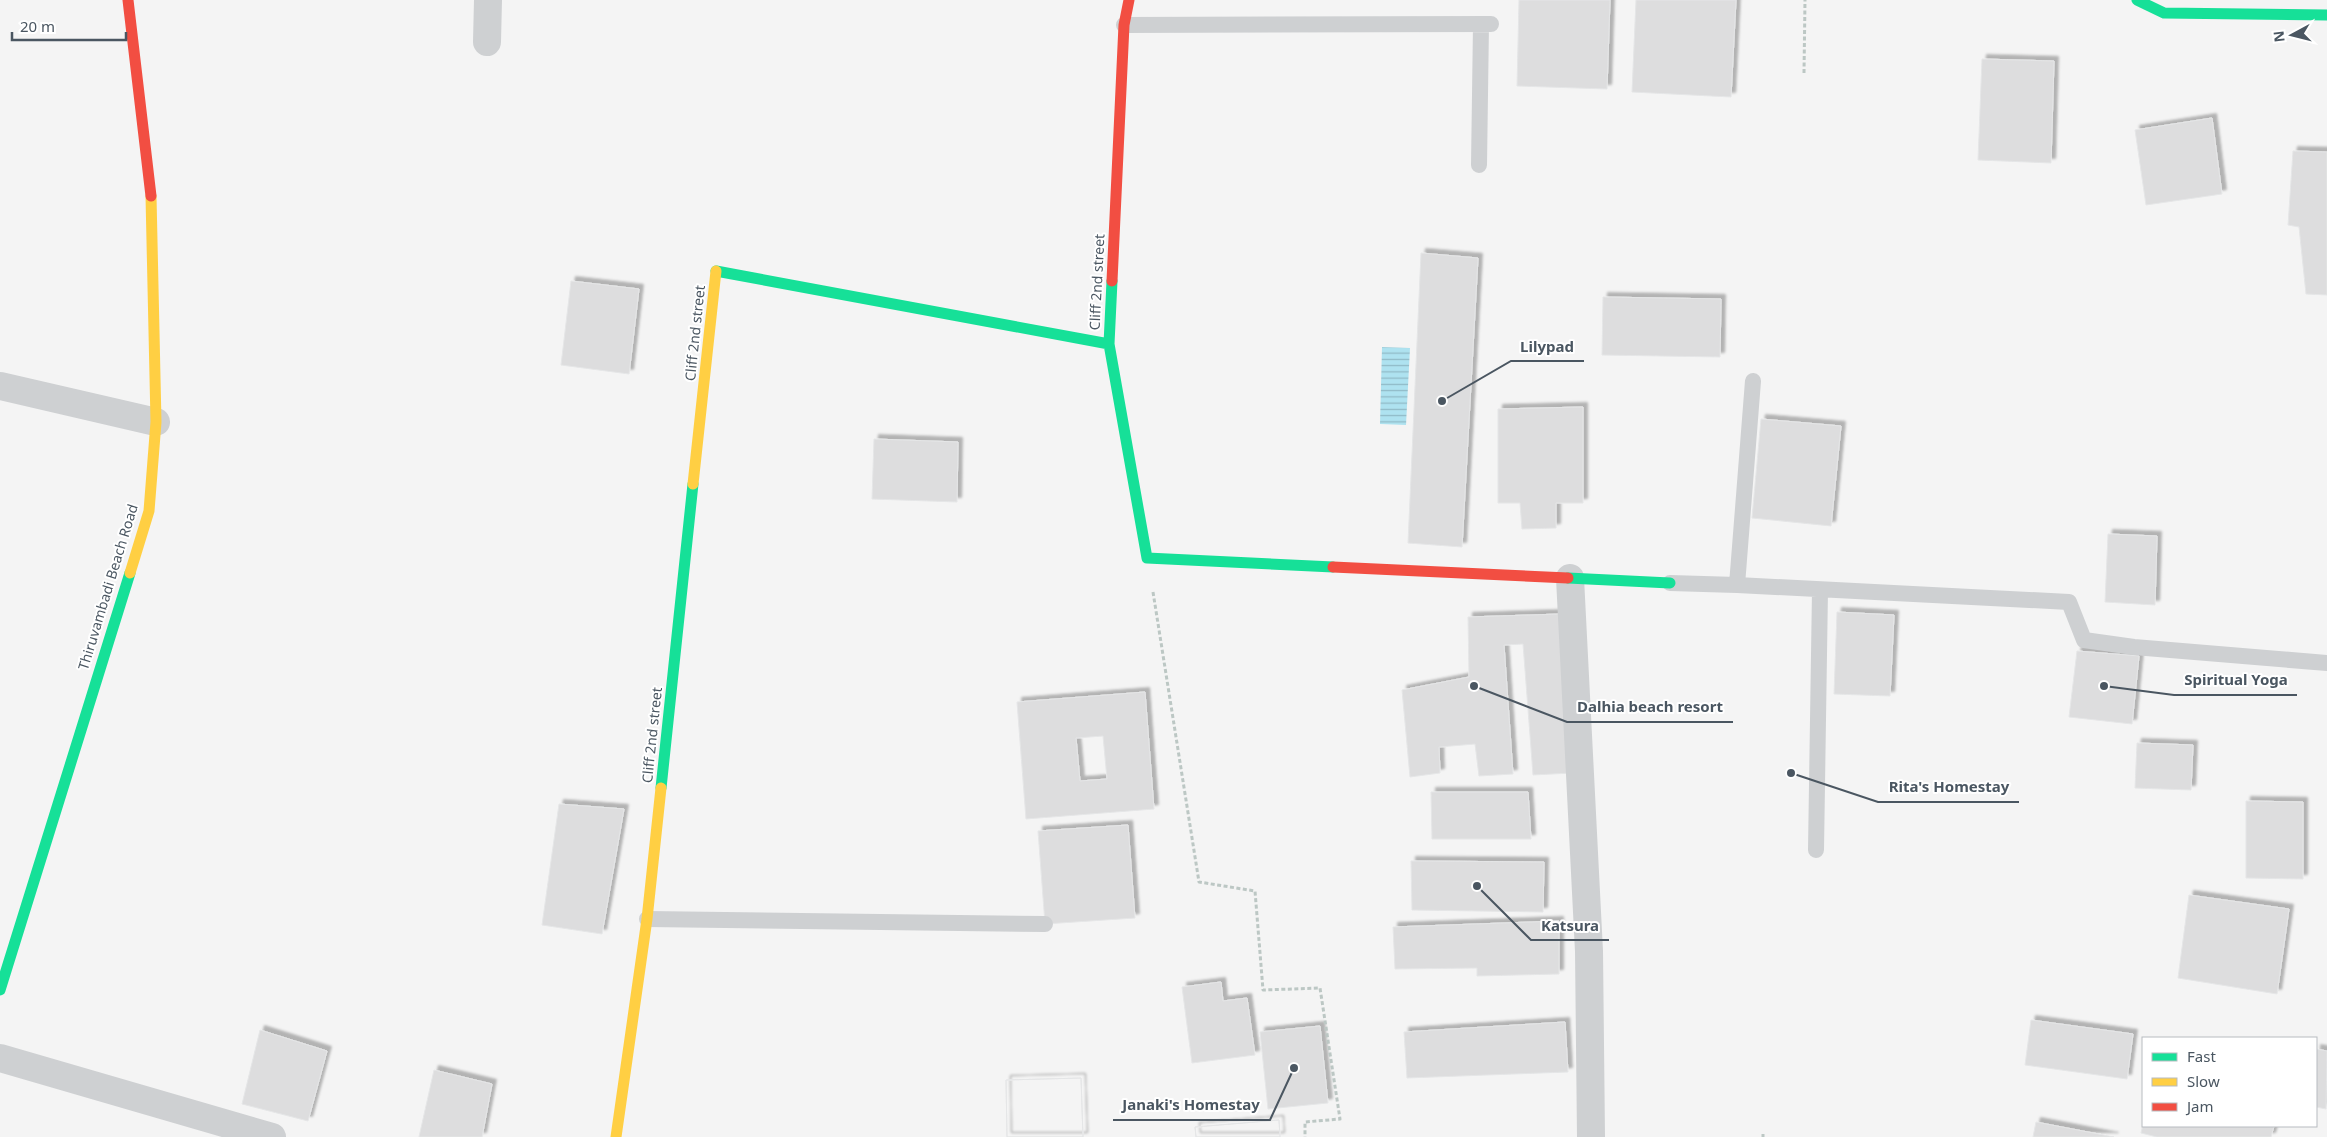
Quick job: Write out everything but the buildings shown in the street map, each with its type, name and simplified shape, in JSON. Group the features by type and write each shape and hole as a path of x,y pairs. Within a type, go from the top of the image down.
{"street":[{"name":"Thiruvambadi Beach Road","path":"0,990 148,512 156,422 151,184 128,0"},
{"path":"487,42 488,0"},
{"name":"Cliff 2nd street","path":"616,1137 647,919 716,270 1109,344 1124,25 1129,0"},
{"path":"2137,0 2164,13 2327,15"},
{"path":"1109,344 1147,558 1670,584"},
{"path":"0,386 156,422"},
{"path":"1570,578 1589,951 1591,1137"},
{"path":"0,1058 272,1137"}],"lane":[{"path":"1124,25 1486,24 1479,166"},
{"path":"1737,585 1754,380"},
{"path":"1670,584 1737,585 2069,602 2084,640 2134,648 2327,663"},
{"path":"1816,850 1820,590"},
{"path":"647,919 1045,924"}],"path":[{"path":"1804,73 1805,0"},
{"path":"1147,558 1198,882 1255,891 1263,990 1320,988 1340,1119 1305,1122 1304,1137"}],"water":[{"path":"1382,347 1410,348 1406,425 1380,424"}],"traffic: fast":[{"path":"2137,0 2164,13 2327,15"},
{"path":"716,271 1109,344"},
{"path":"1112,281 1109,344 1147,558 1333,567"},
{"path":"661,788 693,484"},
{"path":"0,990 130,573"},
{"path":"1568,578 1670,583"}],"traffic: slow":[{"path":"130,573 149,511 156,422 151,196"},
{"path":"693,484 716,271"},
{"path":"616,1137 647,919 661,788"}],"traffic: jam":[{"path":"128,0 151,196"},
{"path":"1112,281 1124,25 1129,0"},
{"path":"1333,567 1568,578"}],"place":[{"name":"Lilypad","path":"1442,401"},
{"name":"Dalhia beach resort","path":"1474,686"},
{"name":"Spiritual Yoga","path":"2104,686"},
{"name":"Rita's Homestay","path":"1791,773"},
{"name":"Katsura","path":"1477,886"},
{"name":"Janaki's Homestay","path":"1294,1068"}]}
